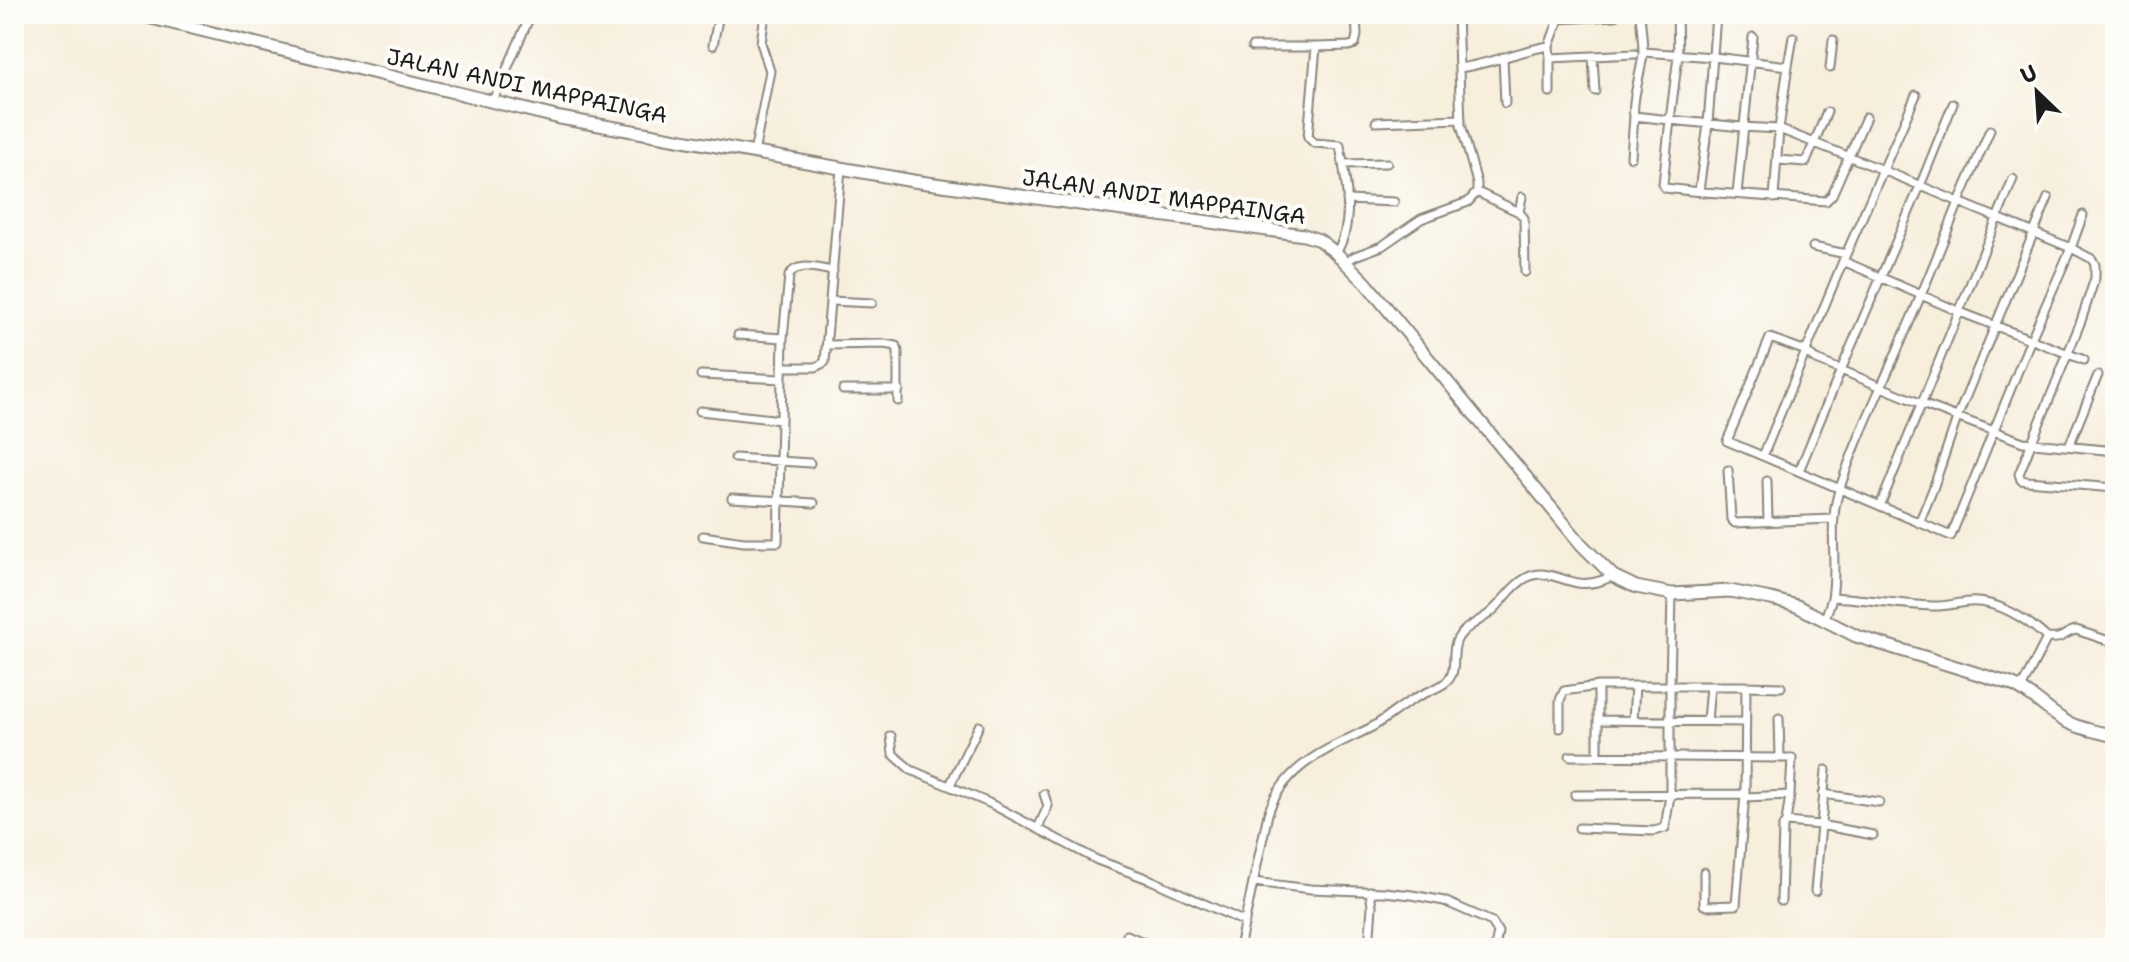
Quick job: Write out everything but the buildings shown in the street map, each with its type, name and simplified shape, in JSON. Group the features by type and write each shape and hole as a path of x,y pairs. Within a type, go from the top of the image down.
{"main road":[{"name":"JALAN ANDI MAPPAINGA","path":"135,14 560,118 1039,200 1289,232 1319,240 1341,257 1371,289 1581,544 1613,576 1636,587 1672,594 1743,592 1797,606 1856,636 2021,689 2064,720 2115,736"}],"street":[{"path":"190,28 194,14"},
{"path":"492,103 531,14"},
{"path":"713,45 719,14"},
{"path":"754,153 770,71 761,43 765,14"},
{"path":"1252,47 1349,46 1355,44 1357,35 1356,14"},
{"path":"1316,47 1308,137 1314,143 1340,145 1347,200 1341,257 1355,256 1382,246 1421,219 1468,202 1477,192 1461,119 1457,14"},
{"path":"1631,157 1633,110 1639,86 1640,14"},
{"path":"1677,14 1678,56 1663,185 1666,188 1826,201 1832,195 1866,117"},
{"path":"1699,191 1708,124 1716,14"},
{"path":"1550,92 1549,46 1560,16 1615,16"},
{"path":"1737,194 1753,37"},
{"path":"1774,198 1779,129 1793,37"},
{"path":"1830,68 1833,40"},
{"path":"1459,68 1549,46"},
{"path":"1550,58 1639,53 1714,57 1788,66"},
{"path":"1503,57 1505,103"},
{"path":"1593,57 1595,91"},
{"path":"1763,456 1807,346 1916,95"},
{"path":"1799,471 1953,104"},
{"path":"1777,160 1807,160 1827,112"},
{"path":"1634,116 1779,129 1998,216 2092,259 2095,278 2020,469 2021,480 2115,488"},
{"path":"1376,122 1461,119"},
{"path":"1824,621 1832,597 1833,519 1840,489 1990,130"},
{"path":"1343,164 1387,163"},
{"path":"783,367 820,367 825,362 841,168"},
{"path":"1880,506 2013,179"},
{"path":"1477,192 1519,212 1524,218 1525,272"},
{"path":"1519,212 1522,197"},
{"path":"1919,523 1957,418 2048,198"},
{"path":"1347,200 1394,202"},
{"path":"2083,215 2071,248 2031,339 1993,432 1951,536 1727,441 1770,338 1806,351 1814,359 1922,404 1993,432 2023,442 2112,450 2115,437"},
{"path":"1813,247 1845,257 1880,277 1960,312 2084,360"},
{"path":"703,536 744,542 778,542 783,338 790,271 796,267 833,271"},
{"path":"831,301 872,303"},
{"path":"738,335 783,338"},
{"path":"827,345 896,346 898,401"},
{"path":"701,375 782,379"},
{"path":"2069,446 2098,375"},
{"path":"843,390 899,390"},
{"path":"700,411 781,420"},
{"path":"735,458 810,463"},
{"path":"1728,470 1732,521 1735,523 1833,519"},
{"path":"1767,481 1768,521"},
{"path":"732,498 814,503"},
{"path":"1239,948 1273,798 1293,774 1329,748 1371,727 1414,698 1449,680 1458,637 1492,612 1519,582 1539,573 1586,584 1613,576"},
{"path":"1579,828 1661,830 1667,823 1671,757 1672,594"},
{"path":"1832,597 1935,607 1982,602 2017,616 2047,638 2058,639 2076,630 2115,643"},
{"path":"2021,689 2047,638"},
{"path":"1598,686 1598,756"},
{"path":"1560,728 1560,700 1564,691 1598,686 1781,687"},
{"path":"1633,720 1635,686"},
{"path":"1707,721 1710,686"},
{"path":"1704,872 1704,905 1736,905 1745,795 1746,686"},
{"path":"1779,718 1780,758"},
{"path":"1598,720 1745,722"},
{"path":"950,785 979,726"},
{"path":"891,736 893,754 911,770 950,785 1097,860 1151,880 1245,922"},
{"path":"1570,756 1792,758 1790,795 1783,826 1781,901"},
{"path":"1815,891 1826,770"},
{"path":"1038,828 1048,806 1044,794"},
{"path":"1823,794 1879,802"},
{"path":"1575,795 1790,795"},
{"path":"1786,822 1873,835"},
{"path":"1253,882 1311,889 1370,891 1444,901 1484,917 1497,928 1495,948"},
{"path":"1369,948 1370,891"},
{"path":"1127,935 1152,946 1169,948"}]}
